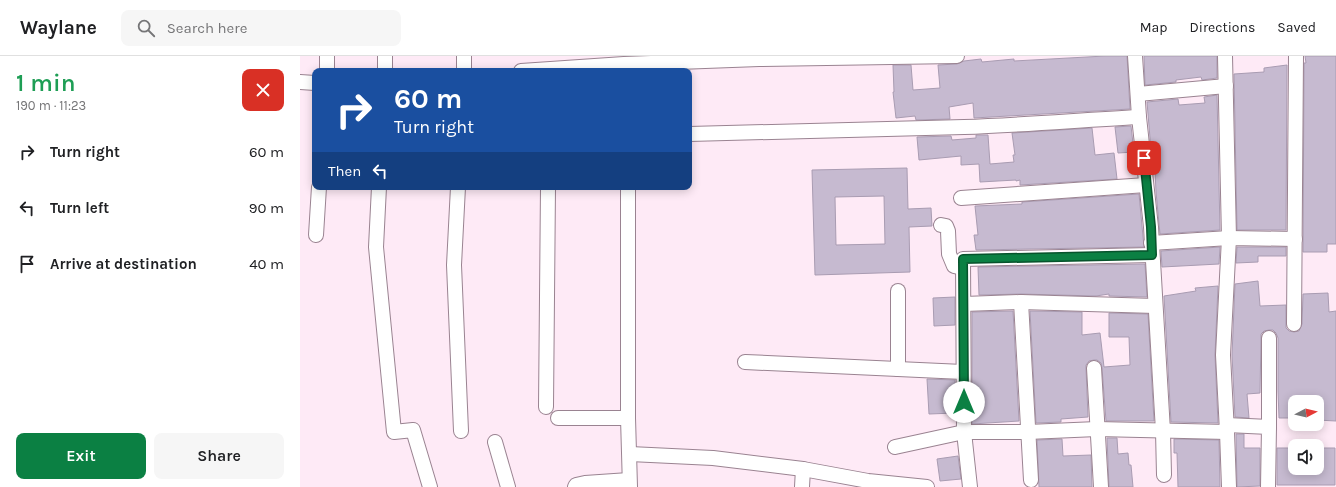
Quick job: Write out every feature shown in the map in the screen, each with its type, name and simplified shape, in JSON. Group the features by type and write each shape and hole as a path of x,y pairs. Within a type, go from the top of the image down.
{"street":[{"path":"326,68 327,56"},
{"path":"385,56 385,68"},
{"path":"464,56 464,68"},
{"path":"534,68 548,65 624,64 703,58 957,56"},
{"path":"1135,56 1152,249 1163,431 1164,475"},
{"path":"1225,56 1229,238 1223,355 1229,487"},
{"path":"1294,324 1296,56"},
{"path":"300,82 312,83"},
{"path":"1138,94 1226,86"},
{"path":"692,134 965,127 1140,117"},
{"path":"961,198 1146,185"},
{"path":"316,235 319,190"},
{"path":"380,190 376,247 394,432 413,430 430,487"},
{"path":"458,190 454,265 461,430"},
{"path":"546,407 548,190"},
{"path":"575,487 576,485 585,483 629,483 628,190"},
{"path":"940,225 946,226 948,231 949,254 954,266 963,268"},
{"path":"970,487 964,432 963,259 1152,249 1229,238 1295,239"},
{"path":"898,291 898,369"},
{"path":"964,304 1021,302 1155,306"},
{"path":"1021,302 1031,480"},
{"path":"1268,487 1269,338"},
{"path":"745,362 964,372"},
{"path":"1094,368 1100,487"},
{"path":"558,418 628,418"},
{"path":"895,447 964,432 1028,432 1097,429 1163,431 1269,427"},
{"path":"495,442 508,487"},
{"path":"630,454 713,458 803,469 868,484 927,487"},
{"path":"802,487 803,469"}],"building":[{"path":"1127,56 1130,109 974,118 973,103 949,107 950,119 916,120 915,116 896,118 893,92 893,65 911,65 913,90 940,88 938,65 957,64 964,61 981,59 982,62 1014,59 1014,61"},
{"path":"1144,56 1217,56 1217,78 1202,80 1201,77 1176,80 1176,82 1145,85"},
{"path":"1305,56 1336,56 1336,244 1327,244 1327,252 1303,252"},
{"path":"1287,65 1286,230 1237,230 1234,74 1264,72 1264,68"},
{"path":"1217,95 1220,230 1160,234 1154,150 1151,150 1147,102 1178,99 1179,105 1205,103 1204,97"},
{"path":"1131,126 1134,152 1118,153 1115,127"},
{"path":"1092,128 1095,155 1114,153 1117,179 1020,185 1020,180 980,182 979,164 961,165 961,156 919,160 917,137 951,136 952,140 976,138 976,135 988,135 990,164 1014,162 1013,155 1015,155 1012,133"},
{"path":"907,168 908,209 931,208 932,226 909,227 910,272 815,275 812,170","holes":["884,196 885,244 836,245 835,197"]},
{"path":"1139,194 1144,247 976,250 974,235 978,235 975,206 1022,204 1022,202"},
{"path":"1220,247 1219,264 1162,267 1161,251"},
{"path":"1237,247 1286,247 1286,256 1258,256 1258,262 1236,263"},
{"path":"1145,264 1147,297 1109,296 1109,294 1096,296 1021,294 979,295 978,267"},
{"path":"1258,281 1260,306 1286,305 1286,328 1289,331 1294,332 1299,331 1302,324 1303,294 1328,293 1329,312 1336,311 1336,421 1324,420 1324,395 1288,395 1288,418 1279,418 1278,338 1273,330 1264,331 1261,334 1260,393 1247,394 1249,418 1235,417 1232,355 1235,284"},
{"path":"1218,286 1215,355 1218,423 1171,422 1164,296 1196,291 1195,288"},
{"path":"955,297 955,325 934,326 933,298"},
{"path":"1013,311 1019,421 972,424 972,312"},
{"path":"1030,311 1082,312 1082,335 1100,333 1104,367 1130,365 1129,337 1109,337 1109,313 1148,314 1154,421 1106,421 1102,368 1101,363 1094,360 1089,361 1086,365 1088,417 1061,419 1061,422 1036,423"},
{"path":"927,379 955,380 955,413 929,414"},
{"path":"1236,434 1244,434 1244,448 1260,448 1260,486 1237,487"},
{"path":"1107,438 1117,438 1118,454 1128,453 1129,465 1131,465 1133,487 1109,487"},
{"path":"1062,439 1063,456 1091,455 1092,487 1039,487 1037,440"},
{"path":"1174,439 1219,440 1220,487 1178,487 1177,453 1174,453"},
{"path":"1277,448 1288,448 1288,475 1324,475 1324,448 1335,448 1335,485 1277,485"},
{"path":"958,456 961,479 940,481 937,459"}],"route":[{"path":"964,402 963,259 1152,255 1151,227 1144,158"}]}
